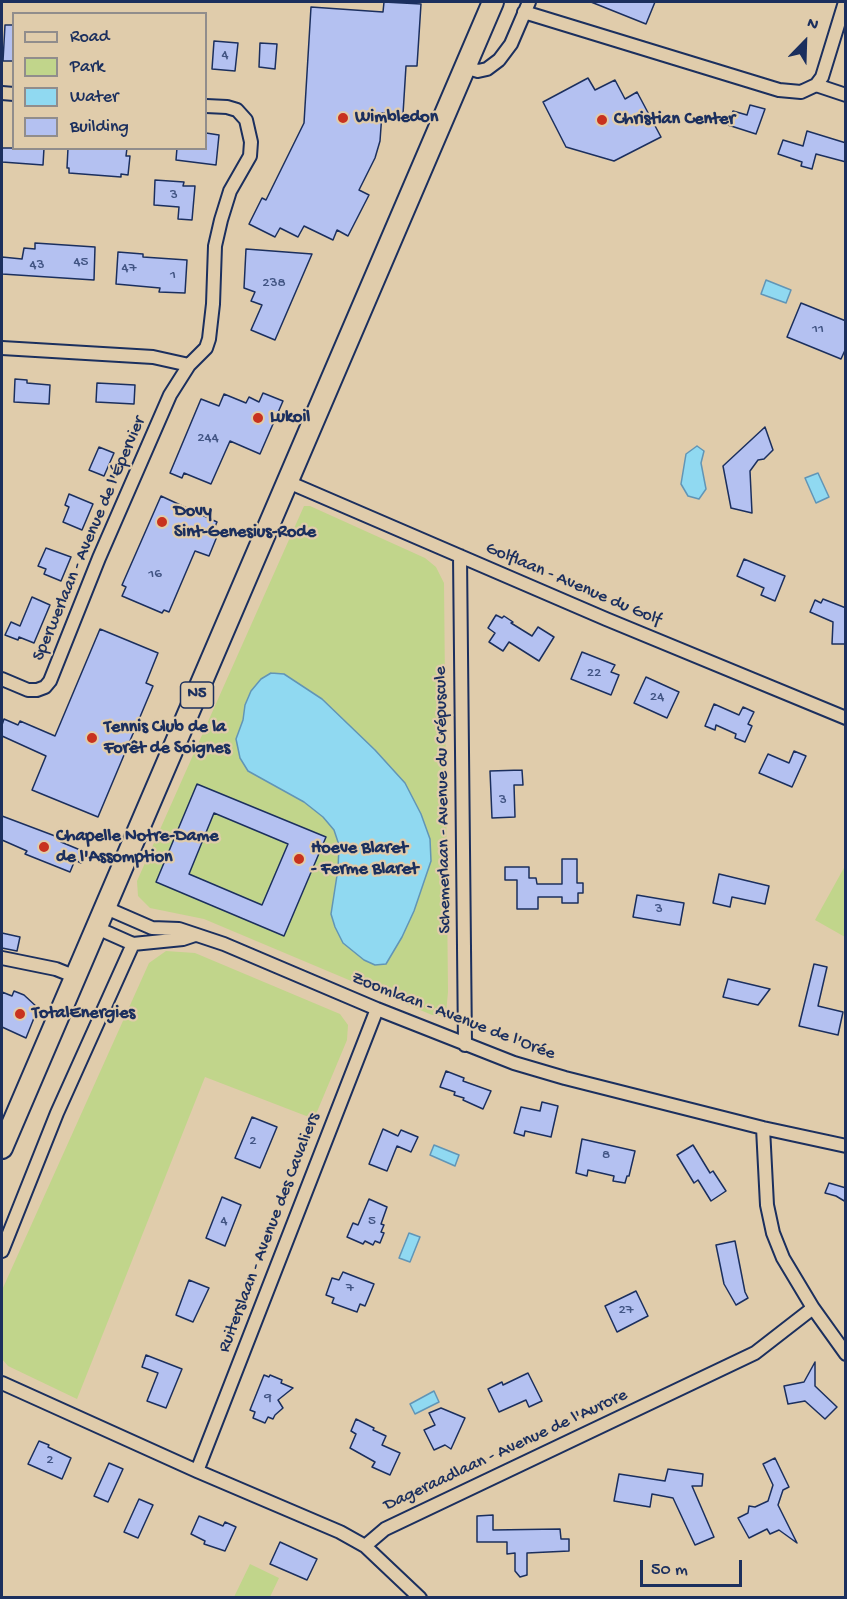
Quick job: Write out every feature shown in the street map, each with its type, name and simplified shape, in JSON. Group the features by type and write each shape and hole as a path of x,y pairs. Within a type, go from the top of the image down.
{"main road":[{"name":"N5","path":"2,1148 493,2"}],"street":[{"path":"465,67 478,71 487,69 499,60 511,44 526,7 779,90 801,93 816,85 822,77 845,2"},
{"path":"816,85 846,94"},
{"name":"Sperwerlaan - Avenue de l'Épervier","path":"2,679 28,690 45,687 50,681 99,558 170,395 189,365 206,348 213,304 215,246 230,191 250,156 251,142 246,120 237,110 207,106"},
{"path":"2,348 153,357 189,365"},
{"name":"Golflaan - Avenue du Golf","path":"288,482 606,619 846,718"},
{"name":"Schemerlaan - Avenue du Crépuscule","path":"460,556 465,1045"},
{"name":"Zoomlaan - Avenue de l'Orée","path":"106,908 152,927 179,929 224,944 377,1009 514,1063 763,1128 846,1146"},
{"name":"Zoomlaan - Avenue de l'Orée","path":"97,928 133,944 183,939 195,935"},
{"path":"2,1251 57,1113 133,944"},
{"path":"2,958 56,969 76,977"},
{"name":"Ruiterslaan - Avenue des Cavaliers","path":"197,1471 377,1009"},
{"path":"763,1128 767,1204 773,1233 783,1258 813,1308 846,1354"},
{"name":"Dageraadlaan - Avenue de l'Aurore","path":"365,1546 385,1529 755,1353 813,1308"},
{"path":"2,1383 197,1471 340,1532 365,1546 420,1598"}],"green space":[{"path":"304,506 310,506 425,558 436,567 444,583 448,992 446,1013 440,1016 432,1015 204,919 150,908 138,896 137,881"},
{"path":"845,866 845,937 815,920"},
{"path":"166,951 195,953 340,1014 348,1025 347,1040 314,1119 205,1077 77,1399 8,1366 2,1359 2,1290 149,963"},
{"path":"250,1564 279,1578 270,1597 234,1597"}],"water":[{"path":"766,280 791,290 786,303 761,294"},
{"path":"697,446 704,451 701,463 706,489 699,499 688,496 681,484 686,454"},
{"path":"818,473 829,497 816,503 805,478"},
{"path":"271,673 284,674 322,699 375,750 405,783 421,814 430,839 431,861 414,911 386,964 375,965 364,960 343,943 335,927 331,914 339,845 334,830 323,817 304,802 248,771 240,758 236,739 243,720 245,705 251,691 261,679"},
{"path":"434,1145 459,1155 455,1166 430,1155"},
{"path":"409,1233 420,1237 410,1262 399,1258"},
{"path":"434,1391 439,1402 415,1414 410,1404"}],"building":[{"name":"Wimbledon","path":"384,2 421,4 417,66 406,66 403,114 382,113 380,141 375,158 359,190 369,195 348,236 337,230 333,240 304,226 298,237 280,228 275,237 249,224 262,198 266,200 304,123 311,7 383,12"},
{"path":"591,2 655,2 646,24"},
{"path":"5,25 12,25 12,61 3,61"},
{"path":"214,41 238,43 235,71 212,69"},
{"path":"260,43 277,44 275,69 259,67"},
{"name":"Christian Center","path":"588,78 595,90 615,80 625,99 637,92 661,137 614,161 566,147 543,102"},
{"path":"750,105 765,109 756,134 728,125 733,111 747,115"},
{"path":"807,131 846,143 846,162 816,154 812,169 801,166 802,162 778,154 783,140 803,146"},
{"path":"207,133 219,135 216,165 176,160 177,150 207,150"},
{"path":"2,148 44,150 43,165 2,162"},
{"path":"68,150 127,150 126,156 130,156 128,175 121,174 121,177 69,173 69,168 67,168"},
{"path":"155,180 184,182 183,186 195,186 192,220 178,219 179,207 154,205"},
{"path":"35,243 95,247 94,280 2,274 2,257 22,259 24,248 35,249"},
{"path":"246,249 312,254 275,340 251,330 262,305 251,301 255,292 244,288"},
{"path":"118,252 143,254 143,257 187,260 185,293 159,292 160,288 116,284"},
{"path":"801,303 846,321 846,348 841,359 787,337"},
{"path":"15,379 27,380 27,383 50,385 49,404 14,402"},
{"path":"97,383 135,385 134,404 96,402"},
{"path":"263,393 283,401 260,454 230,441 211,484 184,473 182,478 170,473 201,399 219,406 224,394 246,403 249,397 259,402"},
{"path":"765,427 773,450 764,459 758,460 750,471 752,513 731,508 723,466"},
{"path":"99,447 114,453 104,476 89,470"},
{"path":"69,494 93,504 82,530 63,522 69,507 65,505"},
{"path":"161,496 217,522 213,531 218,534 209,556 195,551 169,612 164,610 162,613 122,596 126,587 122,585"},
{"path":"46,548 71,557 61,581 44,574 46,569 38,566"},
{"path":"744,559 785,576 775,601 761,595 764,588 737,576"},
{"path":"32,597 50,605 34,643 5,635 11,622 20,626"},
{"path":"823,599 846,608 846,644 832,644 833,622 810,612 815,600 821,603"},
{"path":"496,615 502,618 504,616 532,636 538,627 554,637 539,661 509,642 503,651 489,642 495,633 488,628"},
{"name":"Tennis Club de la Forêt de Soignes","path":"100,629 158,653 146,683 153,686 98,817 32,790 46,756 2,736 2,725 4,719 18,725 20,721 55,736"},
{"path":"582,652 615,665 611,672 619,675 611,695 571,679"},
{"path":"646,677 679,692 667,718 634,703"},
{"path":"714,704 739,715 743,707 754,712 748,724 752,726 745,742 735,738 736,734 716,725 715,730 705,726"},
{"path":"794,751 806,756 792,787 759,773 768,754 789,763"},
{"path":"522,770 523,785 514,785 515,817 492,818 490,771"},
{"name":"Hoeve Blaret - Ferme Blaret","path":"197,784 326,837 284,936 156,882","holes":["214,813 288,844 262,905 189,874"]},
{"name":"Chapelle Notre-Dame de l'Assomption","path":"2,816 63,839 61,842 85,852 81,863 75,860 70,872 25,854 27,851 2,840"},
{"path":"562,859 577,859 577,883 583,883 583,893 578,893 578,903 562,903 562,897 538,897 538,909 517,909 517,880 505,880 505,867 529,867 529,878 536,878 537,884 562,884"},
{"path":"719,874 769,886 765,904 732,897 730,907 713,903"},
{"path":"637,895 684,903 680,925 633,917"},
{"path":"2,933 20,937 17,951 2,948"},
{"path":"814,964 827,967 818,1006 843,1012 838,1035 799,1026"},
{"path":"728,979 770,989 758,1005 723,997"},
{"name":"TotalEnergies","path":"14,991 24,995 38,1008 26,1038 2,1027 2,992 12,996"},
{"path":"446,1071 464,1078 463,1081 491,1091 483,1109 454,1095 455,1092 440,1087"},
{"path":"542,1102 558,1106 551,1137 525,1131 524,1136 514,1133 521,1107 540,1111"},
{"path":"252,1117 277,1127 260,1168 235,1158"},
{"path":"383,1129 398,1136 401,1130 418,1137 411,1152 397,1146 387,1171 369,1164"},
{"path":"582,1139 635,1151 625,1183 613,1181 614,1176 588,1170 587,1176 576,1173"},
{"path":"693,1145 710,1173 713,1171 726,1191 711,1201 698,1180 694,1183 677,1155"},
{"path":"829,1183 846,1188 846,1202 825,1193"},
{"path":"222,1197 241,1205 225,1246 206,1238"},
{"path":"369,1199 387,1207 381,1224 384,1225 381,1232 384,1233 380,1243 375,1241 373,1245 365,1241 363,1244 347,1237 353,1223 358,1225"},
{"path":"735,1241 748,1298 736,1305 724,1284 716,1245"},
{"path":"343,1272 374,1284 365,1306 360,1304 357,1312 332,1303 334,1298 326,1295 332,1278 339,1280"},
{"path":"189,1280 209,1288 193,1322 176,1315"},
{"path":"636,1291 648,1316 617,1332 605,1306"},
{"path":"146,1355 182,1369 166,1408 147,1401 158,1373 142,1367"},
{"path":"815,1362 815,1386 837,1407 825,1419 805,1401 788,1404 784,1386 804,1382"},
{"path":"528,1373 542,1401 529,1407 526,1400 499,1412 488,1389 502,1382 503,1385"},
{"path":"264,1375 282,1380 281,1383 293,1388 278,1400 283,1408 273,1419 268,1417 265,1423 253,1418 255,1412 250,1410"},
{"path":"441,1408 465,1418 451,1449 445,1445 434,1450 424,1430 435,1425 429,1413"},
{"path":"356,1419 386,1436 382,1445 400,1453 390,1475 372,1467 375,1462 350,1448 356,1434 351,1431"},
{"path":"39,1441 71,1458 62,1479 28,1464"},
{"path":"775,1458 789,1487 783,1490 778,1505 797,1543 779,1530 770,1534 767,1529 749,1538 738,1518 748,1513 749,1506 755,1507 768,1501 773,1485 763,1464"},
{"path":"109,1463 123,1469 108,1502 94,1496"},
{"path":"668,1469 703,1474 702,1486 692,1486 714,1537 695,1545 673,1498 652,1494 650,1507 614,1501 619,1474 665,1481"},
{"path":"139,1499 153,1505 138,1538 124,1532"},
{"path":"493,1515 493,1530 560,1529 561,1539 569,1539 569,1551 527,1553 527,1575 520,1577 515,1571 515,1553 507,1554 507,1542 477,1542 477,1516"},
{"path":"199,1516 223,1526 225,1522 236,1527 225,1551 204,1544 205,1541 191,1534"},
{"path":"280,1542 317,1559 307,1580 270,1564"}],"place":[{"name":"Wimbledon","path":"343,118"},
{"name":"Christian Center","path":"602,120"},
{"name":"Lukoil","path":"258,418"},
{"name":"Dovy Sint-Genesius-Rode","path":"162,522"},
{"name":"Tennis Club de la Forêt de Soignes","path":"92,738"},
{"name":"Chapelle Notre-Dame de l'Assomption","path":"44,847"},
{"name":"Hoeve Blaret - Ferme Blaret","path":"299,859"},
{"name":"TotalEnergies","path":"20,1014"}]}
